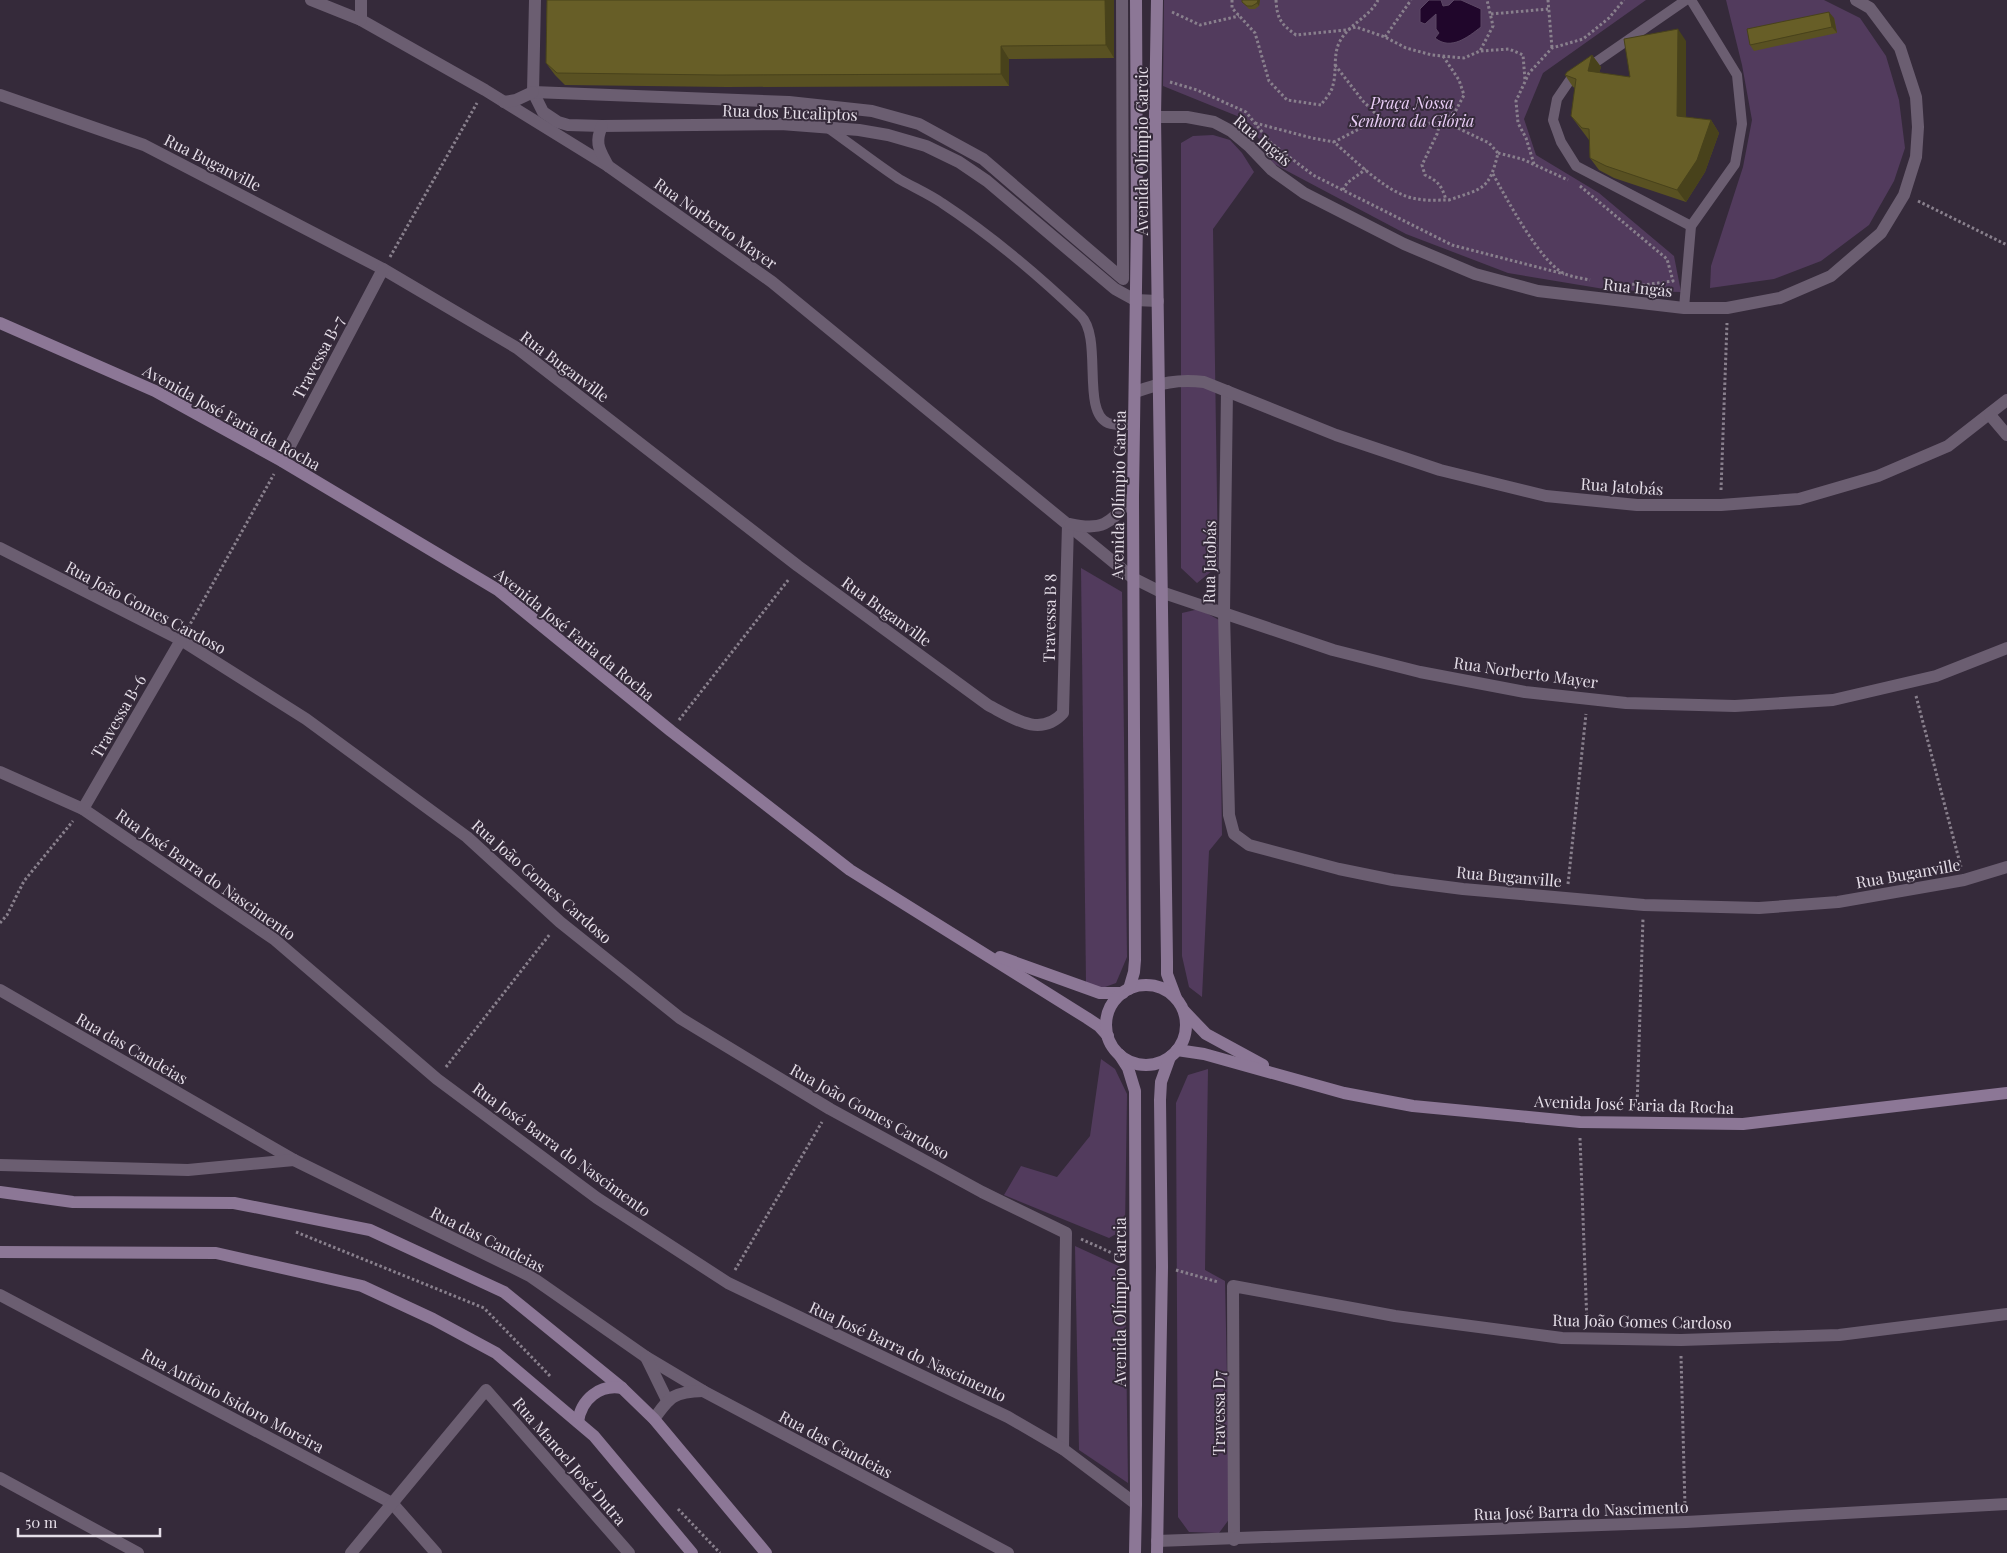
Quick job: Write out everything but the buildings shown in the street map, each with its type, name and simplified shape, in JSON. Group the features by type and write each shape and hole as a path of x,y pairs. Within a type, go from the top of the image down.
{"street":[{"name":"Rua Norberto Mayer","path":"311,0 361,20 485,90 608,166 772,282 1133,578 1162,592 1333,650 1420,672 1525,692 1626,703 1735,706 1833,700 1936,676 2007,648"},
{"path":"361,0 361,20"},
{"path":"533,92 535,0"},
{"path":"504,102 516,100 533,92 789,102 872,111 920,124 983,159 1123,279 1122,0"},
{"name":"Avenida Olímpio Garcia","path":"1126,991 1134,972 1135,960 1133,496 1137,218 1136,0"},
{"name":"Avenida Olímpio Garcic","path":"1157,0 1158,301"},
{"name":"Rua Ingás","path":"1156,117 1186,117 1214,122 1231,131 1250,147 1272,170 1304,193 1404,244 1475,274 1538,291 1684,308 1727,308 1780,298 1831,276 1881,233 1904,195 1916,157 1918,127 1916,97 1900,48 1870,8 1856,0"},
{"name":"Rua dos Eucaliptos","path":"533,92 543,112 558,122 568,125 781,124 859,130 888,135 926,146 960,162 987,181 1115,289 1135,300 1158,301"},
{"name":"Rua Buganville","path":"0,95 144,145 384,269 517,348 798,566 988,705 1022,722 1043,726 1056,721 1063,713"},
{"path":"602,126 597,136 598,144 608,166"},
{"name":"Travessa B-7","path":"282,461 384,269"},
{"path":"1157,1547 1162,1267 1160,1091 1161,1082 1174,1053 1184,1038 1186,1023 1183,1010 1176,998 1167,974 1158,301"},
{"name":"Avenida José Faria da Rocha","path":"0,323 155,390 282,461 498,590 671,731 850,870 1087,1018 1099,1026 1108,1036"},
{"name":"Rua Jatobás","path":"1135,392 1159,383 1184,380 1204,382 1336,435 1440,470 1546,496 1637,505 1721,505 1799,499 1878,476 1948,446 2007,400"},
{"name":"Rua Jatobás","path":"1224,613 1227,392"},
{"path":"1990,414 2007,436"},
{"path":"1068,524 1088,528 1103,525 1114,517 1133,496"},
{"name":"Travessa B 8","path":"1063,713 1068,524"},
{"name":"Rua João Gomes Cardoso","path":"0,548 181,640 306,719 468,837 560,922 680,1018 830,1109 982,1192 1066,1232"},
{"name":"Rua Buganville","path":"1224,613 1229,814 1234,834 1249,845 1393,880 1463,889 1644,905 1759,908 1838,902 1964,880 2007,867"},
{"name":"Travessa B-6","path":"83,809 181,640"},
{"name":"Rua José Barra do Nascimento","path":"0,772 83,809 274,939 437,1079 597,1198 728,1283 1008,1417 1063,1449 1136,1504"},
{"name":"Avenida José Faria da Rocha","path":"970,945 1030,969 1100,993 1126,991"},
{"path":"1174,1053 1158,1063 1144,1064 1131,1061 1119,1054 1108,1036 1106,1024 1108,1012 1114,1002 1126,991 1141,985 1154,986 1166,990 1176,998"},
{"name":"Rua das Candeias","path":"0,990 294,1160 530,1276 646,1357 703,1391 1008,1553"},
{"name":"Avenida José Faria da Rocha","path":"1183,1010 1206,1034 1292,1079"},
{"name":"Avenida José Faria da Rocha","path":"1174,1053 1204,1054 1344,1093 1413,1106 1580,1122 1743,1124 2007,1093"},
{"name":"Avenida Olímpio Garcia","path":"1119,1054 1128,1068 1135,1091 1136,1504 1134,1553"},
{"path":"0,1165 188,1170 294,1160"},
{"path":"0,1192 73,1202 234,1203 370,1230 504,1292 622,1388 654,1419 766,1553"},
{"path":"1063,1449 1066,1232"},
{"path":"0,1252 216,1253 362,1286 433,1319 496,1353 594,1436 692,1553"},
{"name":"Rua João Gomes Cardoso","path":"1234,1286 1395,1316 1562,1338 1588,1339 1681,1340 1839,1335 2007,1314"},
{"name":"Travessa D7","path":"1234,1286 1234,1540"},
{"name":"Rua Antônio Isidoro Moreira","path":"0,1295 392,1503 436,1553"},
{"path":"646,1357 667,1400"},
{"path":"578,1422 581,1408 590,1396 612,1386 622,1388"},
{"name":"Rua Manoel José Dutra","path":"392,1503 486,1390 630,1553"},
{"path":"654,1419 667,1400 685,1391 703,1391"},
{"path":"0,1478 138,1553"},
{"path":"351,1553 392,1503"},
{"name":"Rua José Barra do Nascimento","path":"1157,1547 1188,1547 1234,1540 1686,1522 2007,1504"}],"lane":[{"path":"1686,0 1570,80 1557,99 1552,120 1561,142 1576,166 1691,226"},
{"path":"1684,308 1691,226 1735,164 1742,124 1737,75 1691,0"},
{"path":"827,127 898,178 942,202 985,234 1061,297 1084,319 1090,331 1093,391 1099,415 1108,423 1135,425"}],"path":[{"path":"1232,0 1232,8 1255,34 1269,81 1287,100 1321,105 1333,86 1338,44 1346,30 1374,8 1378,0"},
{"path":"1276,0 1276,13 1284,26 1296,35 1346,30 1356,27 1385,37 1406,48 1464,58 1480,50 1509,49 1523,55 1525,81"},
{"path":"1385,37 1411,0"},
{"path":"1480,50 1493,26 1487,0"},
{"path":"1548,0 1552,48"},
{"path":"1534,165 1526,138 1518,123 1516,101 1529,73 1552,48 1583,40 1609,18 1624,0"},
{"path":"1169,20 1170,5"},
{"path":"1491,14 1548,9"},
{"path":"1170,11 1200,25 1238,16"},
{"path":"1334,65 1363,101 1380,118 1416,127 1441,120 1456,112 1464,95 1459,80 1444,56"},
{"path":"1168,82 1197,90 1246,112 1270,143 1313,175 1452,244 1597,282"},
{"path":"384,269 485,90"},
{"path":"1334,142 1380,118"},
{"path":"1441,120 1489,144 1498,153 1522,159 1570,180"},
{"path":"1441,120 1437,134 1422,165 1425,175 1442,186 1446,200"},
{"path":"1255,123 1334,142 1397,192 1417,199 1446,200 1484,188 1493,174 1498,153"},
{"path":"1342,190 1347,183 1366,169"},
{"path":"1493,174 1535,242 1553,266 1564,274"},
{"path":"1578,184 1667,259 1673,281 1643,285 1624,284"},
{"path":"1904,195 2007,245"},
{"path":"1721,505 1727,308"},
{"path":"181,640 282,461"},
{"path":"671,731 798,566"},
{"path":"1912,681 1964,880"},
{"path":"1567,898 1588,698"},
{"path":"0,923 7,915 24,881 83,809"},
{"path":"1636,1124 1644,905"},
{"path":"437,1079 560,922"},
{"path":"728,1283 830,1109"},
{"path":"1580,1122 1588,1339"},
{"path":"1066,1232 1136,1264"},
{"path":"1162,1267 1234,1286"},
{"path":"1681,1340 1686,1522"}],"green space":[{"name":"Praça Nossa Senhora da Glória","path":"1164,0 1646,0 1543,73 1524,119 1536,155 1599,193 1674,256 1681,292 1610,290 1508,273 1406,234 1272,163 1259,139 1242,118 1163,86"},
{"path":"1726,0 1824,0 1860,18 1886,56 1899,100 1905,148 1894,181 1869,225 1821,261 1774,279 1710,288 1711,266 1743,167 1752,120 1742,65"},
{"path":"1213,135 1230,140 1242,153 1254,172 1213,229 1218,566 1197,583 1181,568 1181,143 1193,136"},
{"path":"1081,568 1122,592 1127,957 1116,983 1097,990 1086,983"},
{"path":"1199,609 1219,620 1222,835 1209,851 1202,997 1189,987 1182,956 1182,613"},
{"path":"1101,1059 1115,1069 1127,1094 1125,1229 1109,1238 1004,1195 1021,1166 1057,1177 1090,1136"},
{"path":"1208,1069 1205,1270 1225,1281 1230,1518 1219,1533 1189,1532 1178,1517 1176,1103 1188,1075"},
{"path":"1075,1246 1125,1269 1128,1483 1079,1450"}],"shaded area":[{"path":"1429,0 1441,0 1443,6 1449,5 1454,0 1461,0 1481,9 1481,27 1459,41 1453,43 1441,42 1435,38 1439,33 1436,29 1436,14 1425,24 1420,22 1420,9"}]}
